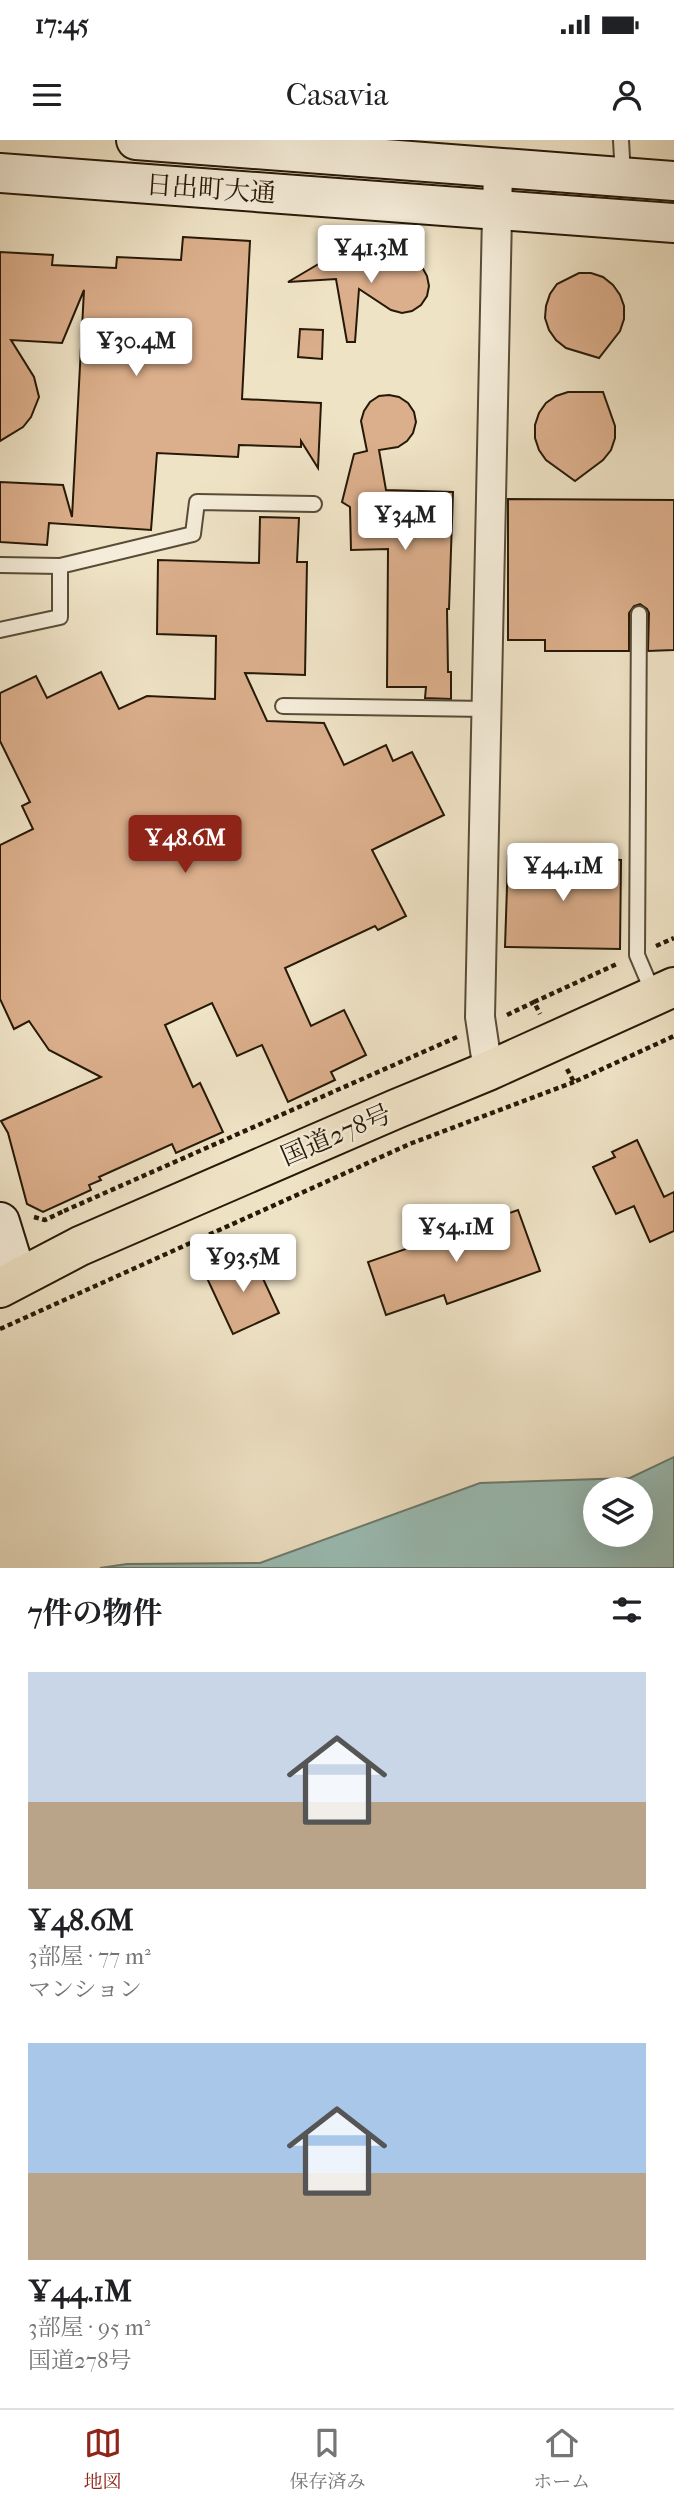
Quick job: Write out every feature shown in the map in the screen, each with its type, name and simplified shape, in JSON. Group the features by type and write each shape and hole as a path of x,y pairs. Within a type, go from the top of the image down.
{"highway":[{"name":"国道278号","path":"9,1283 80,1247 664,992"}],"street":[{"name":"日出町大通","path":"136,140 341,148 498,169 622,159 674,181"},
{"path":"488,1071 482,1027 498,169"},
{"name":"日出町大通","path":"0,173 497,212 674,223"},
{"path":"0,1222 9,1283"}],"lane":[{"path":"0,565 60,566 193,534 197,502 314,504"},
{"path":"0,630 60,617 60,566"},
{"path":"639,614 637,955 664,992"},
{"path":"283,706 487,709"}],"path":[{"path":"64,1210 482,1027 674,938"},
{"path":"534,1002 574,1082"},
{"path":"0,1329 412,1143 574,1082 674,1036"}],"water":[{"path":"674,1457 674,1568 100,1568 127,1564 260,1563 480,1483 583,1480 583,1547 653,1547 653,1477 632,1477"}],"building":[{"path":"183,237 250,241 242,399 321,403 318,468 301,441 301,447 239,445 238,457 157,453 151,530 49,523 47,545 0,542 0,482 63,485 72,517 84,290 62,343 11,340 34,377 39,397 31,417 23,427 0,441 0,252 53,255 52,265 116,268 117,257 181,260"},
{"path":"330,244 371,274 392,260 403,258 413,261 422,267 427,276 427,296 421,305 402,313 391,310 359,289 355,342 347,342 336,279 288,282 332,256"},
{"path":"579,273 603,277 613,285 624,306 620,331 599,358 566,348 549,330 545,318 550,294 557,284"},
{"path":"300,329 323,330 322,359 298,357"},
{"path":"568,392 603,392 615,426 611,450 603,460 575,481 546,460 535,438 535,425 546,403"},
{"path":"389,395 408,403 416,422 407,441 398,447 379,450 386,490 453,492 447,609 451,699 425,698 426,687 387,687 388,549 351,550 350,507 342,502 354,454 367,451 361,421 370,402 379,396"},
{"path":"508,499 674,500 674,650 648,651 649,613 640,604 634,606 629,613 629,651 545,651 545,640 508,640"},
{"path":"260,517 299,518 297,562 307,562 305,675 245,673 267,721 324,723 344,765 386,745 393,761 412,752 444,815 372,850 406,916 378,930 375,926 285,968 311,1026 344,1010 366,1055 331,1072 335,1080 288,1102 262,1045 237,1056 212,1003 165,1025 193,1087 200,1083 223,1132 176,1153 172,1144 99,1177 101,1180 89,1185 91,1190 43,1212 27,1204 8,1133 1,1121 101,1077 49,1050 29,1021 14,1029 0,999 0,845 33,829 22,806 30,802 0,741 0,693 36,676 47,698 101,672 119,709 147,696 215,699 216,636 157,634 158,560 259,563"},
{"path":"508,856 621,860 620,949 505,947"},
{"path":"637,1140 664,1197 674,1192 674,1231 650,1242 634,1206 616,1214 593,1167 615,1157 612,1152"},
{"path":"518,1210 540,1271 447,1304 444,1295 386,1315 368,1262"},
{"path":"252,1255 279,1313 233,1334 206,1276"}]}
